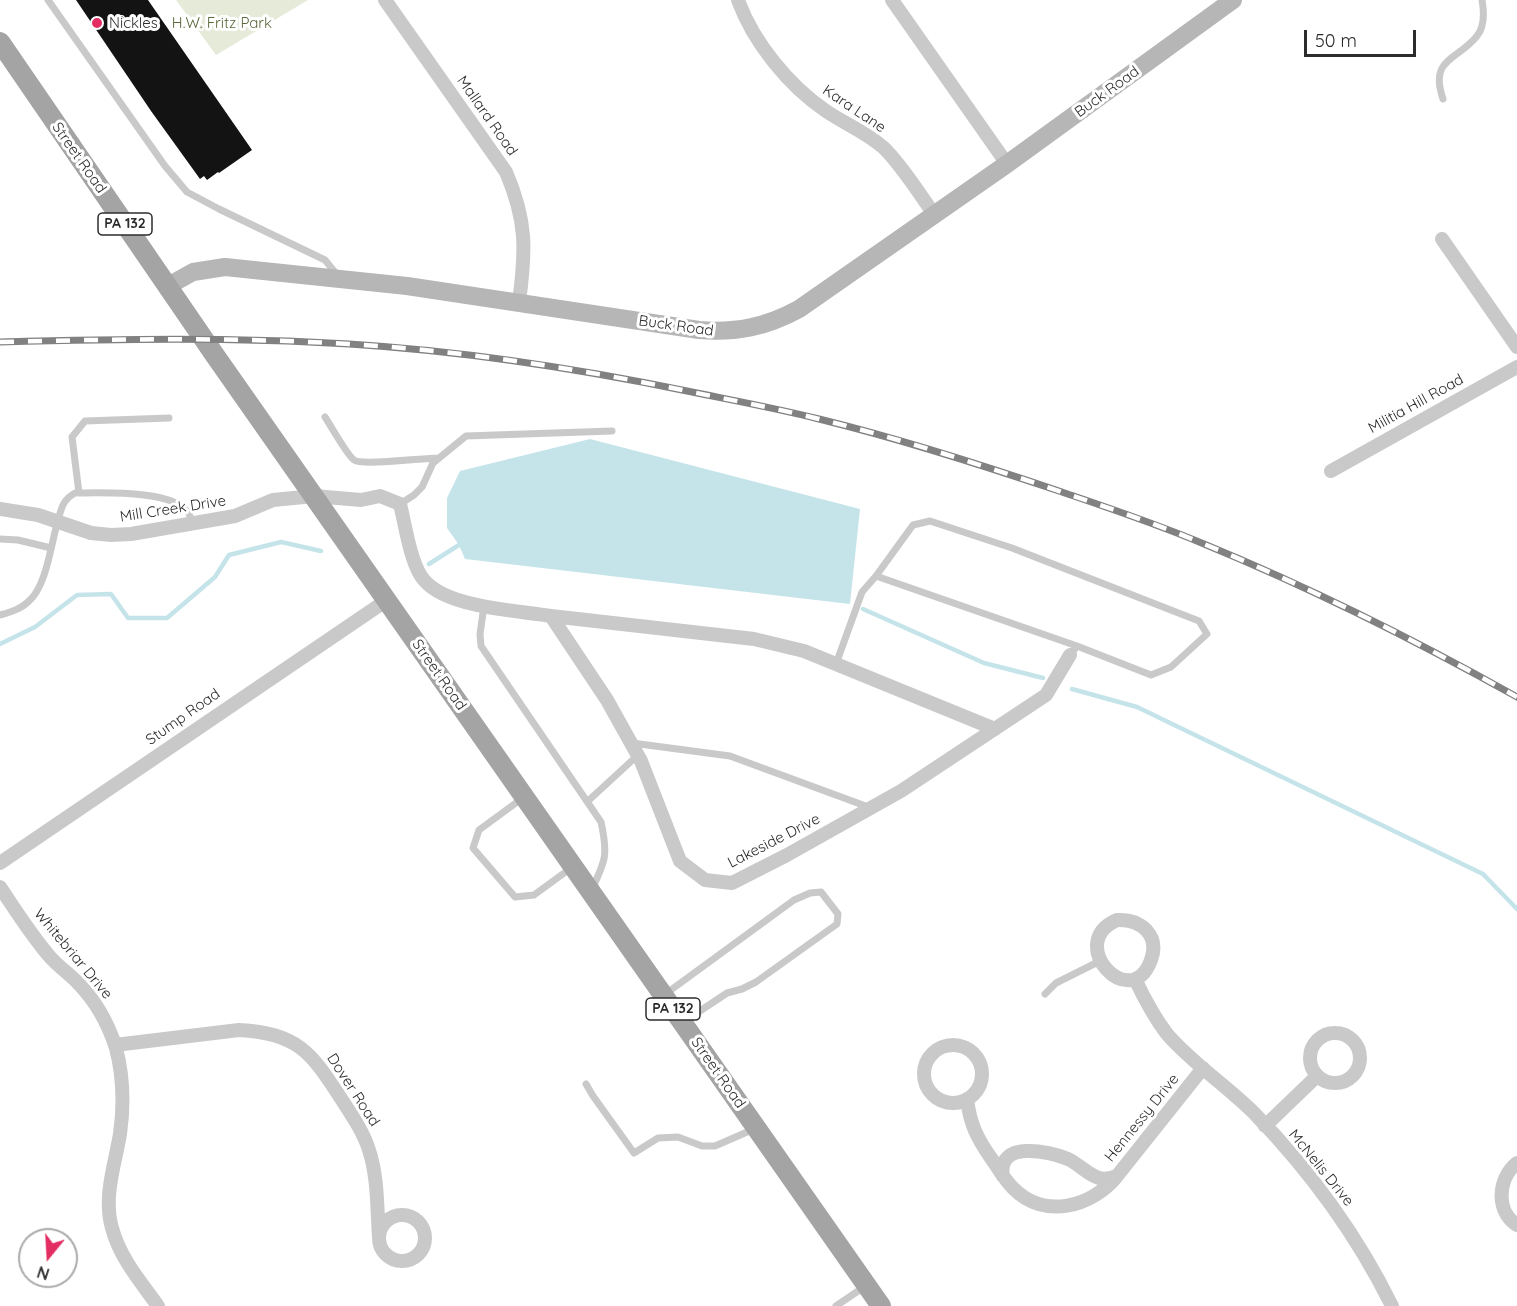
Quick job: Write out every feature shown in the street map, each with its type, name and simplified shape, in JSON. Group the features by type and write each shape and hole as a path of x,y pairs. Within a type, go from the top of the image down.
{"main road":[{"name":"Street Road","path":"0,42 314,496 881,1306"}],"street":[{"name":"Mallard Road","path":"386,0 506,172 522,217 524,264 519,302"},
{"name":"Kara Lane","path":"738,0 759,42 798,88 828,113 867,134 883,148 898,164 934,214"},
{"path":"892,0 1007,164"},
{"name":"Buck Road","path":"168,286 193,272 225,267 340,278 519,302 699,330 720,332 751,328 781,319 799,309 1007,164 1233,0"},
{"path":"1442,239 1517,347"},
{"name":"Militia Hill Road","path":"1331,471 1517,367"},
{"path":"314,496 361,500 380,495 400,504 420,575 429,587 447,597 484,606 754,639 804,651 995,729"},
{"name":"Mill Creek Drive","path":"0,509 38,515 91,533 111,535 131,534 235,516 273,500 314,496"},
{"name":"Stump Road","path":"0,862 387,600"},
{"name":"Lakeside Drive","path":"551,615 607,700 635,749 680,861 705,880 732,883 902,791 1046,695 1073,651"},
{"name":"Whitebriar Drive","path":"0,887 33,936 51,958 86,992 98,1008 115,1045 122,1088 122,1119 110,1189 111,1226 125,1261 158,1306"},
{"path":"1117,920 1137,922 1150,933 1153,949 1149,966 1143,975 1135,979 1124,980 1114,977 1100,961 1097,950 1099,939 1104,929 1117,920"},
{"name":"McNelis Drive","path":"1135,979 1148,1007 1166,1032 1254,1113 1332,1204 1358,1244 1392,1306"},
{"name":"Dover Road","path":"115,1045 239,1030 272,1034 293,1042 306,1051 317,1062 364,1136 373,1166 379,1237"},
{"path":"944,1047 962,1047 971,1051 982,1068 982,1076 975,1092 967,1099 952,1104 945,1103 937,1099 929,1090 925,1069 935,1052 944,1047"},
{"name":"Hennessy Drive","path":"1003,1176 1001,1167 1004,1160 1012,1153 1039,1151 1065,1158 1103,1179 1118,1176 1203,1068"},
{"path":"1265,1126 1317,1076"},
{"path":"967,1099 975,1134 1003,1176 1025,1198 1039,1204 1064,1207 1078,1204 1092,1199 1118,1176"},
{"path":"1517,1163 1509,1170 1501,1196 1503,1209 1510,1221 1517,1225"}],"lane":[{"path":"48,0 165,166 187,192 325,260 340,278"},
{"path":"1443,99 1438,85 1439,75 1443,66 1477,36 1483,17 1482,0"},
{"path":"325,417 353,460 365,464 438,458"},
{"path":"79,493 72,437 85,422 170,418"},
{"path":"400,504 422,487 433,463 466,436 612,431"},
{"path":"0,615 14,611 31,600 41,583 65,498 75,493 147,494 183,507 192,523"},
{"path":"836,664 862,592 913,525 930,521 1012,548 1198,621 1207,634 1171,667 1151,675 1073,651 876,576"},
{"path":"0,539 18,540 51,548"},
{"path":"484,606 480,634 481,646 601,822 606,845 605,864 591,891"},
{"path":"588,801 635,749 730,756 871,808"},
{"path":"525,797 479,830 473,848 515,897 534,895 573,866"},
{"path":"663,995 794,900 810,893 821,892 838,915 837,924 756,982 727,993 683,1023"},
{"path":"1045,994 1056,983 1100,961"},
{"path":"586,1084 634,1153 658,1138 678,1137 702,1146 715,1146 756,1128"},
{"path":"836,1306 866,1285"}],"green space":[{"name":"H.W. Fritz Park","path":"176,0 308,0 216,55"}],"water":[{"path":"590,439 860,509 850,604 465,559 459,545 447,528 447,498 460,471"}],"building":[{"path":"76,0 148,0 252,150 207,180 204,176 200,179"}],"waterway":[{"path":"0,644 35,627 77,595 111,594 128,618 167,618 215,577 229,555 281,542 321,551"},
{"path":"429,564 459,545"},
{"path":"863,609 984,663 1043,678"},
{"path":"1072,689 1137,707 1483,874 1517,909"}],"railway":[{"path":"0,342 218,340 392,347 561,368 802,415 972,462 1151,523 1284,578 1440,655 1517,697"}],"place":[{"name":"Nickles","path":"97,23"}]}
